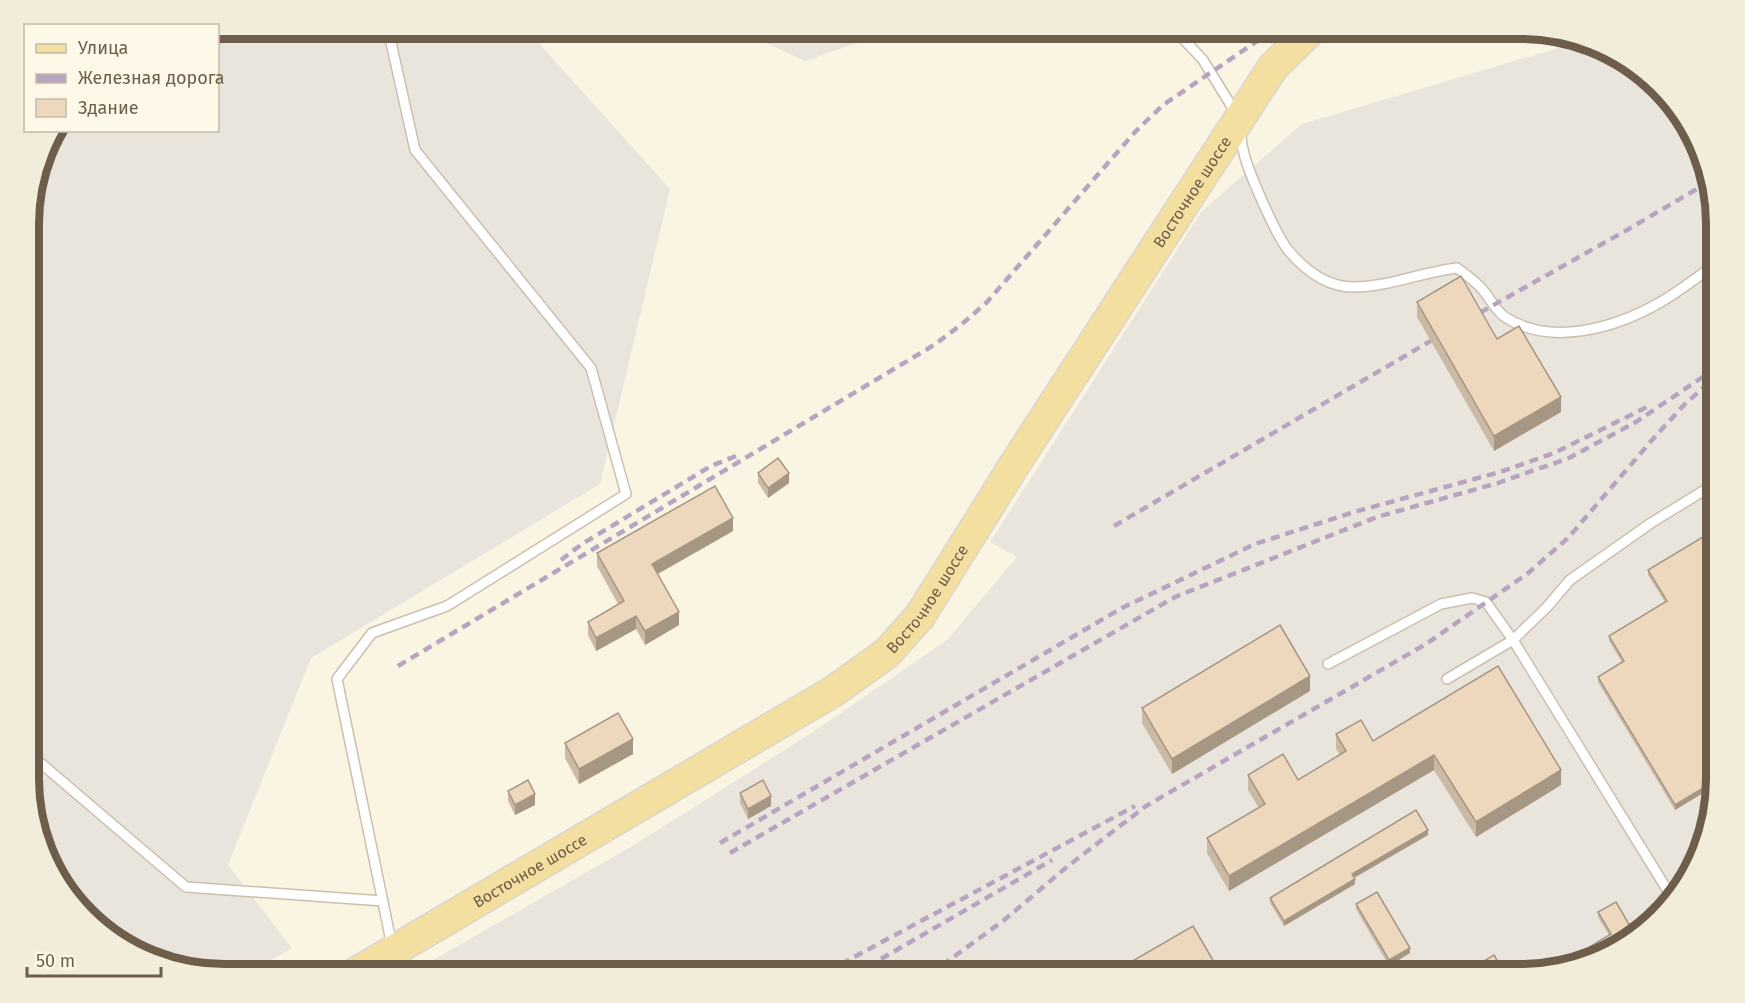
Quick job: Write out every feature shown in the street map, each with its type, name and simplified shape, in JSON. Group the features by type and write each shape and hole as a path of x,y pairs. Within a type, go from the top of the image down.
{"main road":[{"name":"Восточное шоссе","path":"372,964 834,691 887,653 920,616 1020,456 1273,67 1301,39"}],"lane":[{"path":"390,39 415,150 591,368 626,494 447,606 372,633 337,679 393,952"},
{"path":"1184,39 1203,60 1240,119 1243,150 1255,183 1286,248 1307,269 1334,285 1373,286 1434,270 1457,268 1481,288 1504,316 1524,326 1567,333 1591,330 1616,322 1659,303 1706,271"},
{"path":"1447,679 1513,640 1547,607 1570,579 1651,523 1706,489"},
{"path":"1328,664 1441,604 1472,597 1486,602 1513,640 1668,892"},
{"path":"39,762 186,887 383,901"}],"shaded area":[{"path":"219,39 535,39 670,189 600,484 311,658 228,865 292,948 264,964 200,962 176,958 153,950 111,926 85,901 70,882 58,861 45,827 39,779 39,224 45,176 64,132 219,132"},
{"path":"758,39 868,39 805,61"},
{"path":"1569,45 1592,53 1634,77 1660,102 1675,121 1687,142 1696,165 1706,212 1706,791 1700,827 1692,850 1668,892 1652,910 1634,926 1603,945 1580,954 1533,964 426,964 634,845 813,732 947,640 1017,557 990,542 1202,211 1302,124"}],"building":[{"path":"1461,276 1497,339 1519,326 1561,397 1494,436 1417,302"},
{"path":"778,458 789,473 768,488 758,473"},
{"path":"715,486 733,518 652,564 679,612 645,631 636,616 596,638 588,622 624,601 597,553"},
{"path":"1706,535 1706,791 1706,793 1703,788 1675,805 1598,677 1624,661 1609,636 1667,601 1648,570"},
{"path":"1280,625 1310,676 1172,759 1142,708"},
{"path":"1498,666 1561,770 1476,822 1434,755 1229,876 1207,838 1265,804 1248,775 1283,754 1298,780 1346,751 1336,734 1361,720 1373,741"},
{"path":"618,713 633,739 579,769 565,743"},
{"path":"528,780 535,794 515,805 508,791"},
{"path":"763,780 771,796 748,809 740,793"},
{"path":"1416,810 1428,830 1352,874 1355,879 1284,921 1270,898"},
{"path":"1377,892 1410,948 1389,960 1356,904"},
{"path":"1616,902 1631,928 1603,945 1577,955 1611,934 1598,912"},
{"path":"1193,926 1215,964 1127,964"},
{"path":"1494,955 1499,964 1479,964"}],"railway":[{"path":"398,666 934,345 987,302 1135,132 1163,105 1260,39"},
{"path":"1467,320 1702,186"},
{"path":"1114,526 1446,332"},
{"path":"730,853 1175,597 1377,517 1498,483 1569,458 1636,422 1706,375"},
{"path":"944,964 1003,921 1068,866 1146,806 1426,644 1527,574 1568,538 1652,440 1706,385"},
{"path":"720,843 1122,608 1255,544 1354,512 1500,472 1554,453 1647,407"},
{"path":"561,560 582,544 711,466 736,456"},
{"path":"841,964 1135,806"},
{"path":"872,964 1052,860"}]}
